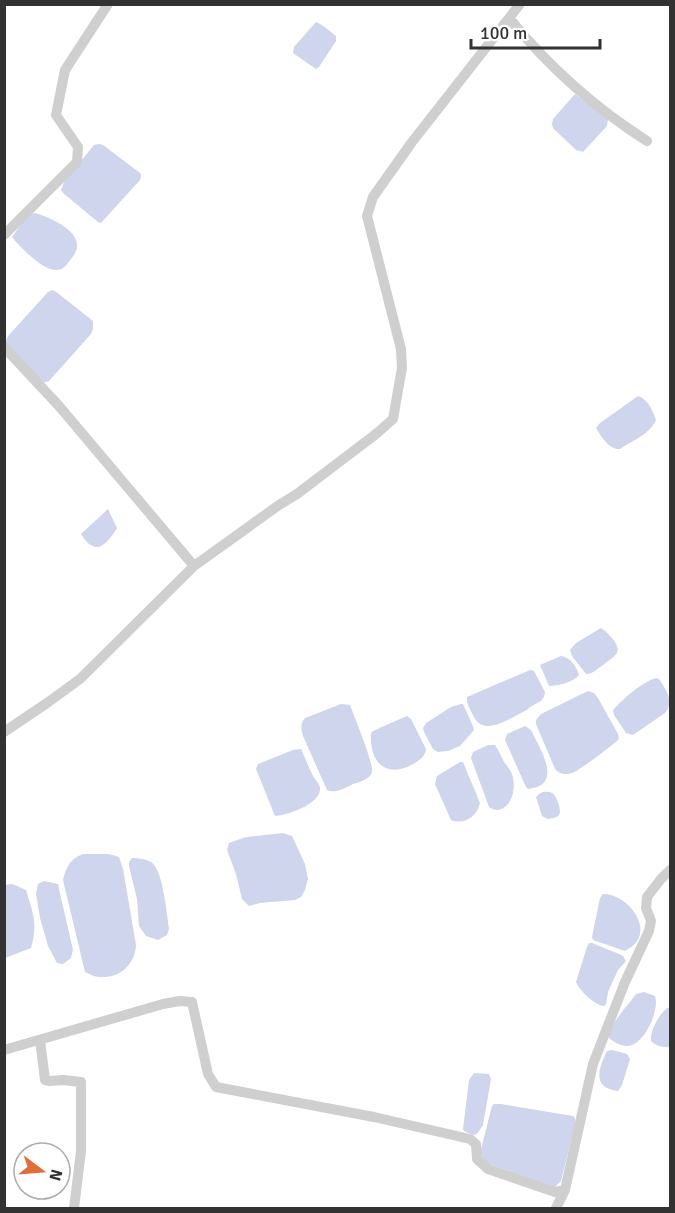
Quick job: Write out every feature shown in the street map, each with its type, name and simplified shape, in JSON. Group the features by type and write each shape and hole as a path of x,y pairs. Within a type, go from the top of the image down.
{"street":[{"path":"4,235 77,162 78,147 56,115 65,70 108,4"},
{"path":"4,732 80,679 194,566 297,494 393,419 402,368 401,349 367,216 373,197 412,142 520,4"},
{"path":"509,18 568,82 620,124 647,141"},
{"path":"4,347 59,406 194,566"},
{"path":"556,1209 565,1190 593,1064 625,982 649,931 651,921 646,908 647,897 670,870"},
{"path":"4,1050 163,1004 180,1001 192,1002 208,1074 216,1087 374,1117 470,1139 476,1144 477,1160 489,1168 555,1192 565,1190"},
{"path":"40,1040 45,1080 81,1082 81,1151 74,1209"}],"water":[{"path":"316,22 336,36 336,41 316,69 293,53 294,47"},
{"path":"575,94 608,119 607,126 583,152 576,150 553,128 552,124 553,119"},
{"path":"99,144 141,176 140,180 101,223 61,190 64,182 94,145"},
{"path":"35,213 68,229 76,240 75,253 62,269 45,267 12,237 27,216"},
{"path":"52,290 93,321 93,329 49,381 43,383 5,342"},
{"path":"638,396 652,409 656,420 645,433 620,449 616,449 606,442 596,428"},
{"path":"108,509 117,528 109,540 96,547 86,541 81,534"},
{"path":"601,628 616,643 618,650 597,670 586,674 570,650 576,643"},
{"path":"561,656 573,663 579,675 566,683 549,686 540,665"},
{"path":"530,670 534,671 545,692 541,701 498,724 490,726 478,722 468,706 467,697"},
{"path":"656,678 659,679 668,696 668,709 633,735 626,733 613,710 639,687"},
{"path":"588,691 594,693 598,698 619,739 576,771 561,773 555,769 536,720 541,714"},
{"path":"341,704 350,705 367,750 372,772 362,781 340,790 330,791 327,790 303,736 301,726 305,718"},
{"path":"461,704 474,730 460,746 438,752 433,749 423,728 426,723 451,707"},
{"path":"407,716 411,719 426,749 424,755 405,768 388,769 382,766 373,753 371,733"},
{"path":"525,726 531,730 539,746 547,773 545,781 539,786 528,789 505,740 507,734"},
{"path":"488,745 495,745 513,779 514,789 509,803 500,810 489,807 471,758 473,752"},
{"path":"301,749 320,786 319,793 316,799 303,807 275,816 256,769 258,764"},
{"path":"463,762 480,803 473,816 465,821 451,820 435,784 437,776"},
{"path":"543,792 551,792 555,796 560,808 558,816 548,819 542,816 536,797"},
{"path":"283,833 292,836 305,864 308,879 305,890 301,897 295,900 249,906 242,899 227,850 229,843 246,837"},
{"path":"83,854 109,854 119,857 123,869 136,945 133,959 125,969 113,976 97,977 85,972 63,880 69,864"},
{"path":"132,858 151,862 159,873 169,929 167,935 158,940 146,936 139,926 137,899 129,866"},
{"path":"44,881 58,884 73,950 71,958 63,964 57,963 48,946 40,918 36,894 38,884"},
{"path":"12,884 26,890 33,912 34,932 31,948 5,958 5,885"},
{"path":"603,894 623,901 637,916 640,935 635,944 625,951 593,940 600,898"},
{"path":"589,943 619,954 626,961 618,970 604,1006 588,997 576,982"},
{"path":"644,992 655,996 656,1002 653,1018 645,1034 633,1044 627,1046 617,1044 609,1038 612,1027 636,994"},
{"path":"667,1008 670,1008 670,1047 657,1045 651,1041 656,1023"},
{"path":"607,1051 627,1054 630,1059 618,1091 604,1086 599,1077 601,1064"},
{"path":"474,1073 489,1074 491,1079 483,1125 477,1134 473,1135 463,1129 469,1080"},
{"path":"494,1104 575,1118 561,1181 555,1187 486,1163 480,1153"}]}
